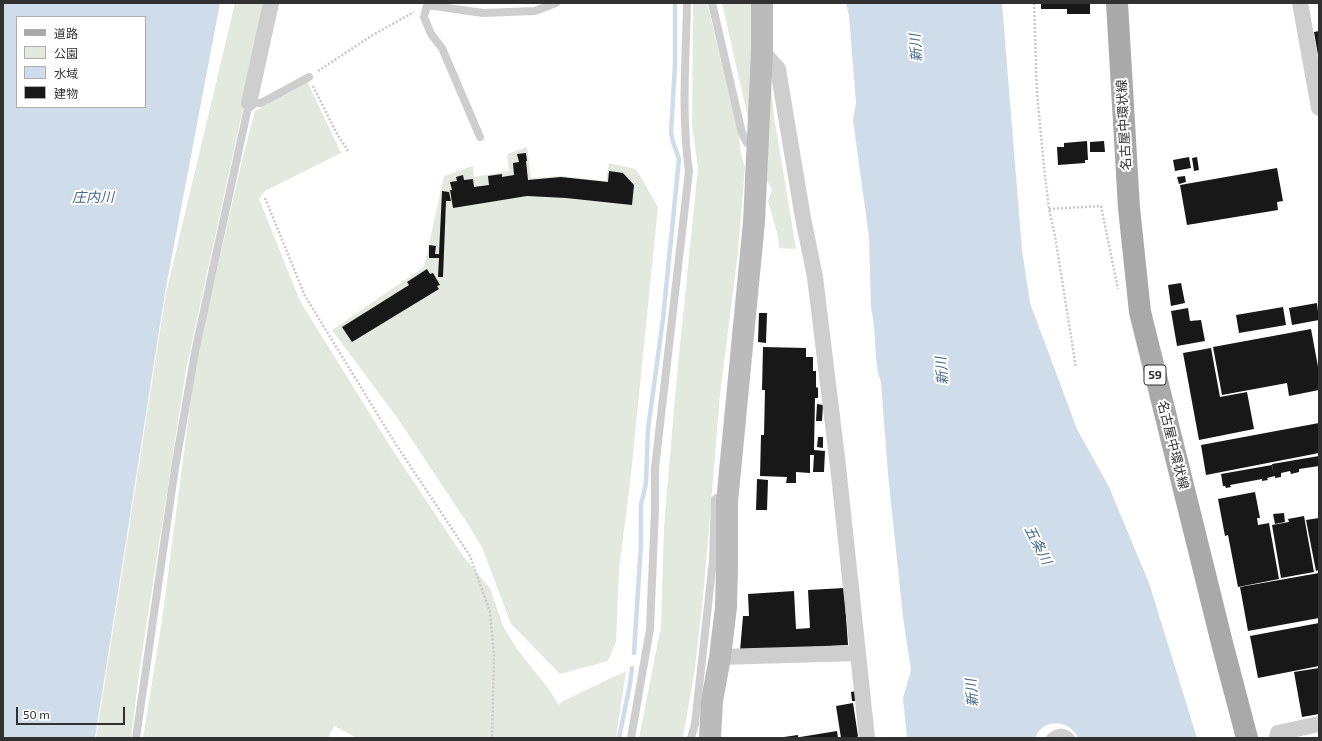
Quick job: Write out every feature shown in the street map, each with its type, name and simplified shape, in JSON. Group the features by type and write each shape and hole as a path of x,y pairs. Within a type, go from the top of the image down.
{"main road":[{"name":"名古屋中環状線","path":"1117,3 1129,208 1140,312 1247,738"}],"street":[{"path":"249,102 271,3"},
{"path":"710,738 712,701 720,657 726,600 727,493 754,222 762,51 762,3"},
{"path":"1300,3 1318,102"},
{"path":"762,51 778,69 803,218 815,277 838,466 867,738"},
{"path":"720,657 858,653"},
{"path":"1277,738 1278,733 1319,724"}],"lane":[{"path":"480,137 442,48 431,34 424,17 427,5 483,13 536,11 556,3"},
{"path":"631,738 650,629 655,509 655,468 689,171 685,146 684,113 687,3"},
{"path":"712,3 742,133 747,143 758,145"},
{"path":"136,738 175,468 195,352 249,102 261,103 309,77"},
{"path":"691,738 695,724 713,560 715,499 727,493"},
{"path":"1050,738 1057,733 1064,733 1069,735 1071,738"}],"path":[{"path":"1034,3 1037,93 1049,209 1055,236 1076,368"},
{"path":"348,151 336,132 309,77 371,36 427,5"},
{"path":"265,198 305,296 395,443 470,556 490,612 494,656 492,738"},
{"path":"1049,209 1101,206 1118,289"}],"green space":[{"path":"235,3 266,3 186,370 141,660 131,738 96,738 166,293"},
{"path":"693,3 707,3 739,134 741,155 745,167 738,252 720,395 704,588 695,668 683,738 639,738 661,626 664,527 676,385 698,168 692,126"},
{"path":"722,3 752,3 750,127"},
{"path":"770,75 774,117 796,249 779,248 778,236 768,201 772,190 762,172"},
{"path":"307,81 341,153 265,191 259,199 300,301 388,443 463,556 490,588 503,626 517,649 548,688 559,705 563,701 626,671 616,738 357,738 334,726 328,738 143,738 161,627 196,361 243,156 255,111"},
{"path":"527,147 531,178 561,176 606,181 609,163 636,169 658,207 630,484 619,569 616,642 608,661 560,674 511,624 482,547 398,419 332,330 424,267 444,176 473,166 474,177 509,171 507,154"}],"water":[{"name":"庄内川","path":"3,3 220,3 165,293 95,738 3,738"},
{"path":"846,3 1002,3 1022,250 1030,303 1077,429 1109,487 1149,583 1197,738 1078,738 1069,727 1056,723 1044,727 1039,731 1035,738 907,738 903,698 911,670 903,617 888,474 881,383 877,365 871,308 869,237 853,120 856,103 849,16"}],"building":[{"path":"1041,3 1090,3 1090,14 1067,14 1067,9 1041,9"},
{"path":"1319,31 1319,55 1318,55 1314,32"},
{"path":"1087,141 1088,160 1085,160 1085,163 1058,165 1057,147 1064,147 1064,143"},
{"path":"1104,141 1105,152 1090,152 1090,142"},
{"path":"526,153 528,180 561,177 608,182 609,171 623,173 634,185 632,205 566,198 527,196 453,208 450,182 457,181 456,177 463,175 464,180 473,179 474,187 489,185 488,176 502,174 502,177 514,175 513,163 519,162 517,154"},
{"path":"1189,157 1191,168 1175,171 1173,160"},
{"path":"1197,157 1199,170 1194,171 1192,158"},
{"path":"1277,168 1283,201 1277,202 1278,210 1187,225 1180,185"},
{"path":"1185,176 1186,182 1179,184 1177,177"},
{"path":"442,191 449,192 451,201 446,201 443,277 438,277 439,258 429,258 429,245 436,246 435,254 439,254"},
{"path":"427,269 430,274 433,273 440,285 437,286 439,289 352,342 342,327 409,285 407,282"},
{"path":"1181,283 1185,303 1171,306 1168,285"},
{"path":"1317,303 1319,320 1292,325 1289,308"},
{"path":"1283,307 1286,325 1239,333 1236,315"},
{"path":"1188,308 1190,321 1201,320 1205,341 1177,346 1171,311"},
{"path":"759,313 767,313 766,343 758,342"},
{"path":"1311,329 1319,372 1319,390 1289,396 1287,383 1222,395 1213,347"},
{"path":"763,347 806,348 806,357 813,357 813,371 816,371 816,387 818,388 818,398 815,398 814,450 825,451 824,472 813,472 814,455 810,455 810,473 796,472 796,483 786,483 787,477 760,476 761,435 764,435 765,390 762,390"},
{"path":"1211,348 1220,397 1247,392 1254,429 1199,440 1183,353"},
{"path":"817,404 823,405 822,421 816,421"},
{"path":"1319,423 1319,453 1206,475 1201,445"},
{"path":"818,437 823,437 823,448 817,447"},
{"path":"1319,456 1319,466 1299,469 1299,472 1291,474 1290,471 1281,473 1281,477 1275,478 1275,476 1267,478 1268,480 1262,481 1262,479 1230,485 1231,487 1226,488 1223,486 1221,474 1272,465 1274,475 1272,464"},
{"path":"757,479 768,480 767,510 756,510"},
{"path":"1255,492 1260,518 1257,518 1258,525 1269,523 1279,579 1238,587 1228,535 1225,536 1218,499"},
{"path":"1284,513 1285,522 1275,524 1273,514"},
{"path":"1304,516 1314,572 1281,578 1272,525 1289,522 1288,519"},
{"path":"1319,518 1319,570 1316,571 1306,520"},
{"path":"1319,573 1319,618 1248,631 1240,587"},
{"path":"844,588 848,645 740,651 743,616 749,616 748,594 794,591 796,629 810,628 808,590"},
{"path":"1319,623 1319,666 1258,678 1250,636"},
{"path":"1319,668 1319,714 1302,717 1294,672"},
{"path":"856,691 857,701 852,701 851,692"},
{"path":"853,703 858,736 857,738 841,738 836,706"},
{"path":"837,731 838,738 800,738 800,737"},
{"path":"798,735 798,738 784,738 784,737"}],"waterway":[{"path":"634,653 641,544 641,505 646,483 648,429 663,319 679,159 671,133 675,65 675,3"},
{"path":"619,738 632,668"}],"water label":[{"name":"新川","path":"916,48"},
{"name":"新川","path":"942,371"},
{"name":"五条川","path":"1038,545"},
{"name":"新川","path":"972,693"}]}
